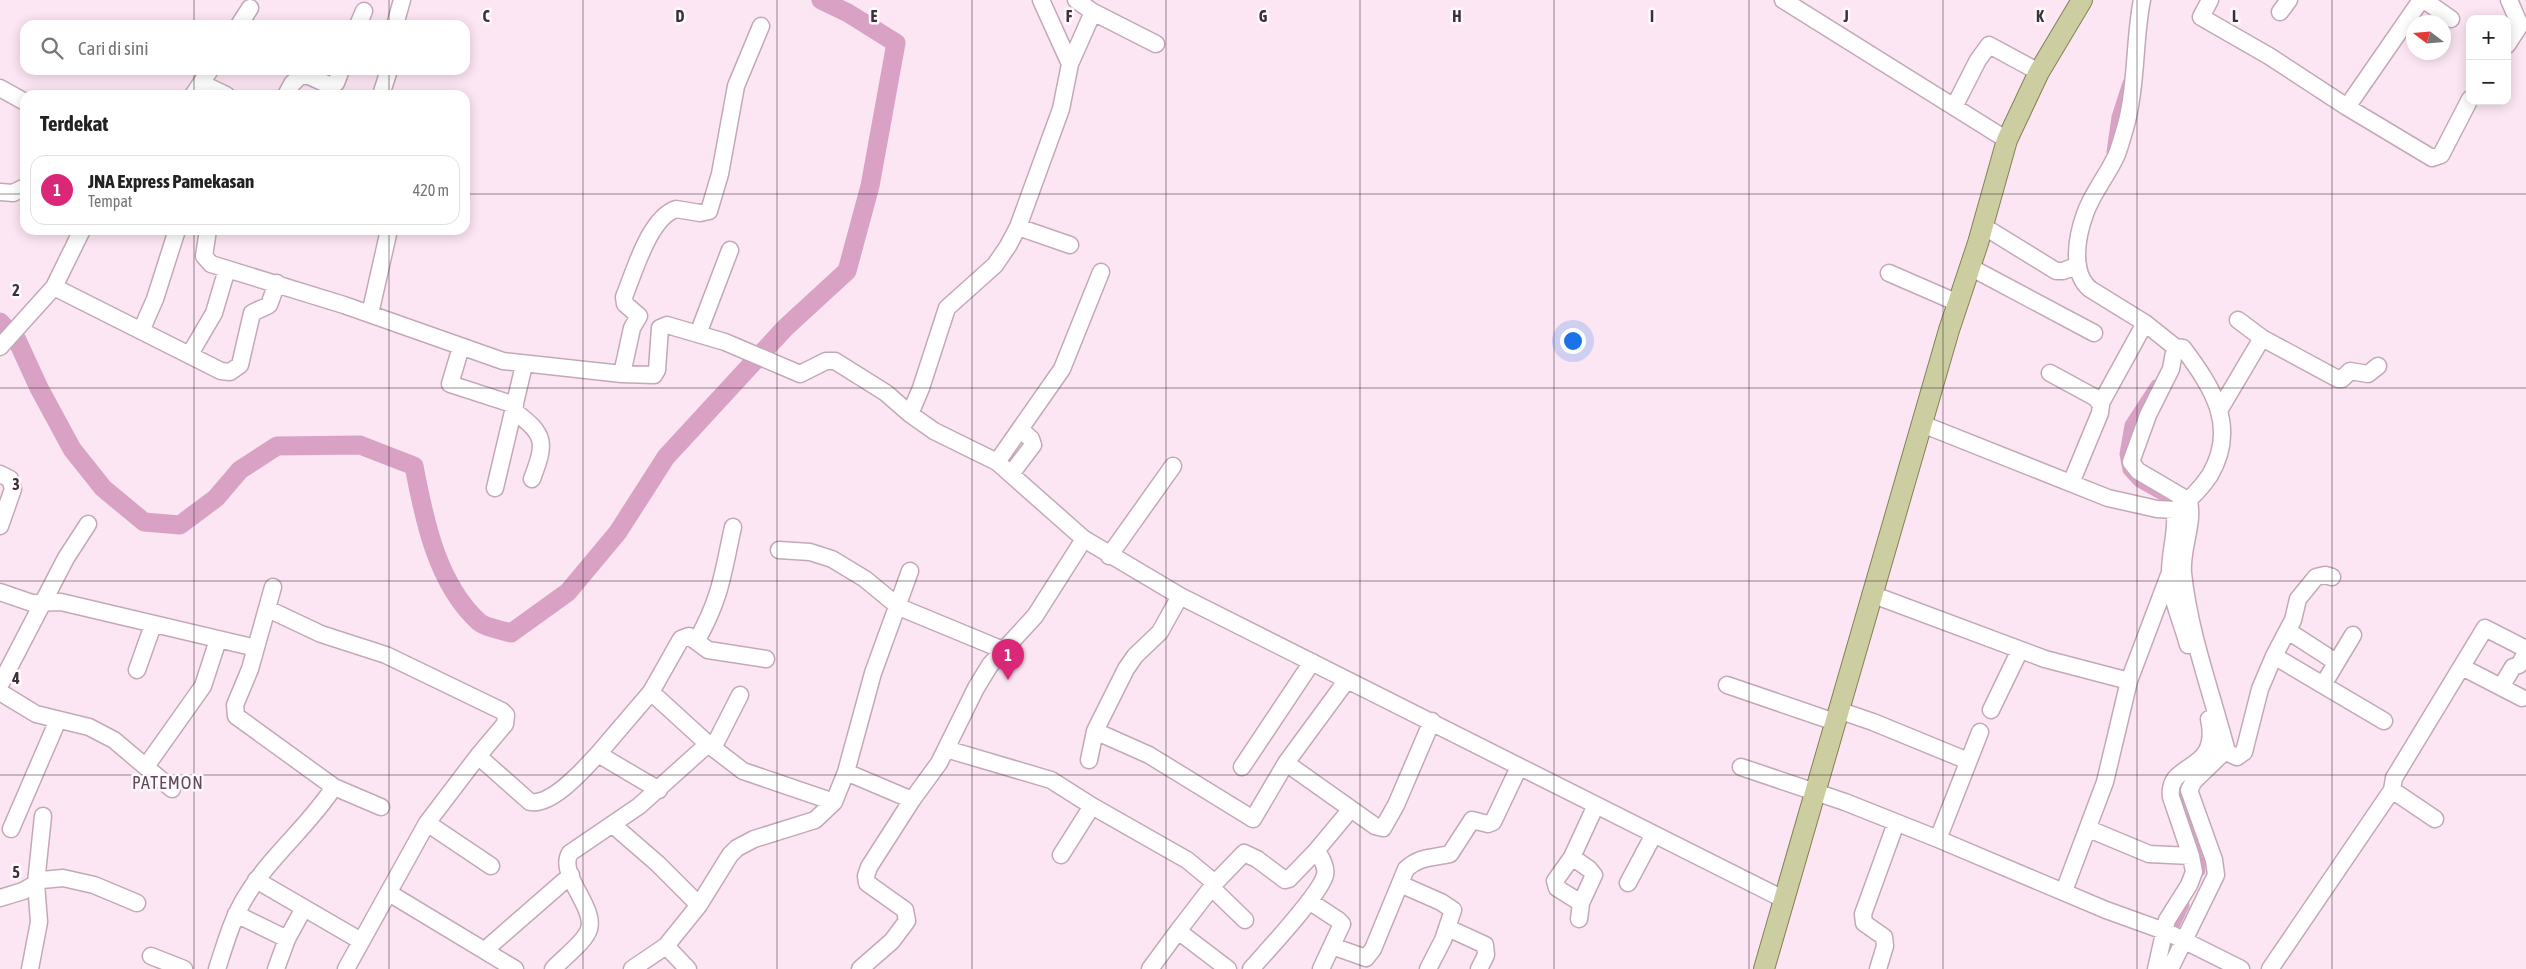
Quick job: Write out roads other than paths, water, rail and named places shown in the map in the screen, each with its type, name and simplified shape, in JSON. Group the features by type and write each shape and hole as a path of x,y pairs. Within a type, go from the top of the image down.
{"main road":[{"path":"1764,969 1816,793 1871,594 1983,226 2007,140 2039,72 2082,0"}],"street":[{"path":"396,20 402,0"},
{"path":"1041,0 1070,64"},
{"path":"1076,0 1093,12 1156,44"},
{"path":"1783,0 2007,140"},
{"path":"1983,226 2053,269 2061,272 2073,267 2078,253 2085,214 2117,154 2127,118 2135,39 2142,0"},
{"path":"2210,0 2201,17 2269,56 2346,107 2435,158 2441,156 2467,105"},
{"path":"2346,107 2422,0 2445,15"},
{"path":"2509,0 2520,25 2511,39"},
{"path":"242,20 250,8"},
{"path":"910,414 921,388 946,308 995,265 1018,228 1061,109 1070,64 1093,12"},
{"path":"622,374 632,328 639,316 624,302 631,280 650,235 669,211 681,209 703,213 709,211 720,174 736,86 761,26"},
{"path":"1954,107 1989,44 2039,72"},
{"path":"289,90 300,76 309,76 331,86 336,82 339,75"},
{"path":"383,90 387,75"},
{"path":"201,83 216,90"},
{"path":"0,88 20,99"},
{"path":"0,192 13,193 20,190"},
{"path":"1018,228 1070,245"},
{"path":"4,341 54,287 80,235"},
{"path":"141,331 156,299 175,235"},
{"path":"207,235 205,259 212,264 277,283 503,361 524,365 622,374 656,374 660,331 663,326 698,334 737,347 803,374 826,362 835,361 886,393 910,414 934,431 997,462 1084,539 1109,556 1180,596 1432,721 1653,836 1785,900"},
{"path":"370,314 388,235"},
{"path":"698,334 730,250"},
{"path":"1970,267 2094,333"},
{"path":"2064,891 2105,782 2129,682 2170,573 2182,506 2208,478 2220,456 2223,436 2220,409 2189,355 2182,347 2175,346 2142,329 2082,283 2073,267"},
{"path":"190,354 214,313 227,268"},
{"path":"997,462 1062,369 1101,272"},
{"path":"1889,273 1958,303"},
{"path":"54,287 222,371 230,372 237,368 243,359 252,313 269,305 277,283"},
{"path":"2238,320 2262,338 2338,379 2342,379 2350,372 2368,374 2378,366"},
{"path":"2071,483 2100,414 2101,403 2142,329"},
{"path":"2220,409 2262,338"},
{"path":"2175,346 2171,370 2148,415 2131,462 2138,471 2182,506 2191,518 2184,551 2184,575 2219,748"},
{"path":"461,347 450,384 515,408 534,426 541,439 540,456 532,479"},
{"path":"495,488 524,365"},
{"path":"2050,373 2101,403"},
{"path":"1922,424 2119,502 2182,506"},
{"path":"1011,474 1033,445 1031,439 1020,429"},
{"path":"1109,556 1173,466"},
{"path":"0,474 10,479 13,489 0,526"},
{"path":"0,685 66,558 88,524"},
{"path":"697,640 711,615 720,590 732,527"},
{"path":"860,969 892,941 907,921 905,910 867,883 866,876 869,867 912,800 929,778 946,749 976,688 1003,650 1035,616 1084,539"},
{"path":"779,550 810,552 832,559 865,580 899,607 1003,650"},
{"path":"632,969 666,946 699,905 730,855 737,848 754,839 815,820 834,802 846,772 873,673 899,607 910,571"},
{"path":"2170,573 2176,607 2212,731 2219,748"},
{"path":"2156,969 2173,935 2216,875 2214,860 2189,790 2219,748 2240,727 2251,722 2260,689 2274,656 2288,631 2302,592 2320,575 2332,577"},
{"path":"273,586 256,648 238,697 235,710 236,716 334,788 381,807"},
{"path":"0,592 32,603 61,602 256,648"},
{"path":"1871,594 2045,659 2129,682"},
{"path":"1089,760 1095,731 1131,661 1160,632 1180,596"},
{"path":"268,609 321,634 386,656 502,711 506,715 504,724 427,823 346,969"},
{"path":"137,670 153,625"},
{"path":"2270,969 2392,790 2394,778 2485,628 2526,651 2519,665 2513,667 2502,687"},
{"path":"2288,631 2336,662"},
{"path":"2323,686 2353,635"},
{"path":"478,756 525,800 535,803 560,791 598,754 651,692 681,639 686,636 697,640 708,650 766,659"},
{"path":"147,766 203,686 218,640"},
{"path":"1990,710 2020,650"},
{"path":"2274,656 2384,721"},
{"path":"1242,767 1312,662"},
{"path":"2462,667 2522,698"},
{"path":"1095,731 1149,755 1251,820 1255,818 1286,763 1347,680"},
{"path":"1727,685 1904,734 1968,761"},
{"path":"0,692 36,714 89,727 121,745 172,789"},
{"path":"651,692 710,746 743,771 834,802"},
{"path":"553,969 586,936 590,928 588,915 567,863 570,853 659,790 710,746 740,695"},
{"path":"12,828 58,720"},
{"path":"1286,763 1379,828 1384,827 1396,806 1432,721"},
{"path":"1938,839 1980,732"},
{"path":"2170,969 2173,935 2172,908 2192,878 2194,867 2192,856 2171,797 2171,789 2176,778 2199,760 2219,748"},
{"path":"946,749 1052,780 1092,806 1187,860 1214,885 1245,920"},
{"path":"598,754 659,790"},
{"path":"1332,946 1366,958 1373,949 1406,870 1413,863 1426,857 1452,852 1472,820 1488,824 1493,822 1519,767"},
{"path":"1741,767 1938,839 2106,910 2173,935 2241,969"},
{"path":"846,772 912,800"},
{"path":"218,969 236,914 256,880 314,817 334,788"},
{"path":"2392,790 2435,819"},
{"path":"1581,903 1556,886 1557,877 1572,857 1596,805"},
{"path":"1060,855 1092,806"},
{"path":"1150,969 1214,885 1244,853 1257,859 1285,880 1289,879 1316,851 1351,809"},
{"path":"30,969 39,922 36,883 43,816"},
{"path":"427,823 491,866"},
{"path":"1878,969 1885,946 1884,937 1864,923 1863,914 1896,823"},
{"path":"613,824 658,864 699,905"},
{"path":"2088,829 2141,852 2192,856"},
{"path":"1628,883 1653,836"},
{"path":"1251,969 1309,901 1325,876 1321,858 1316,851"},
{"path":"1572,857 1590,869 1594,875 1581,903 1579,919"},
{"path":"485,950 571,875"},
{"path":"0,898 23,891 48,878 80,880 137,903"},
{"path":"256,880 361,942"},
{"path":"1400,884 1452,909 1454,912 1428,969"},
{"path":"389,893 485,950 511,968"},
{"path":"1309,901 1341,923 1341,929 1321,969"},
{"path":"276,969 287,939 304,908"},
{"path":"236,914 287,939"},
{"path":"1448,928 1485,945 1486,955 1479,969"},
{"path":"1178,931 1228,969"},
{"path":"666,946 688,969"},
{"path":"151,956 184,969"}],"waterway":[{"path":"0,322 17,340 39,388 72,449 103,488 144,522 180,525 216,498 240,470 277,446 360,445 414,466 422,507 434,550 453,589 465,607 479,622 511,633 568,592 618,532 666,457 785,328 847,271 870,186 896,43 848,13 821,0"},
{"path":"2112,152 2117,117 2128,83"},
{"path":"2156,385 2130,425 2125,454 2128,470 2139,482 2178,504 2184,512"},
{"path":"2187,779 2179,798 2199,847 2200,871"},
{"path":"2168,938 2184,905"}],"place":[{"name":"JNA Express Pamekasan","path":"1008,680"}],"district":[{"name":"PATEMON","path":"168,783"}]}
